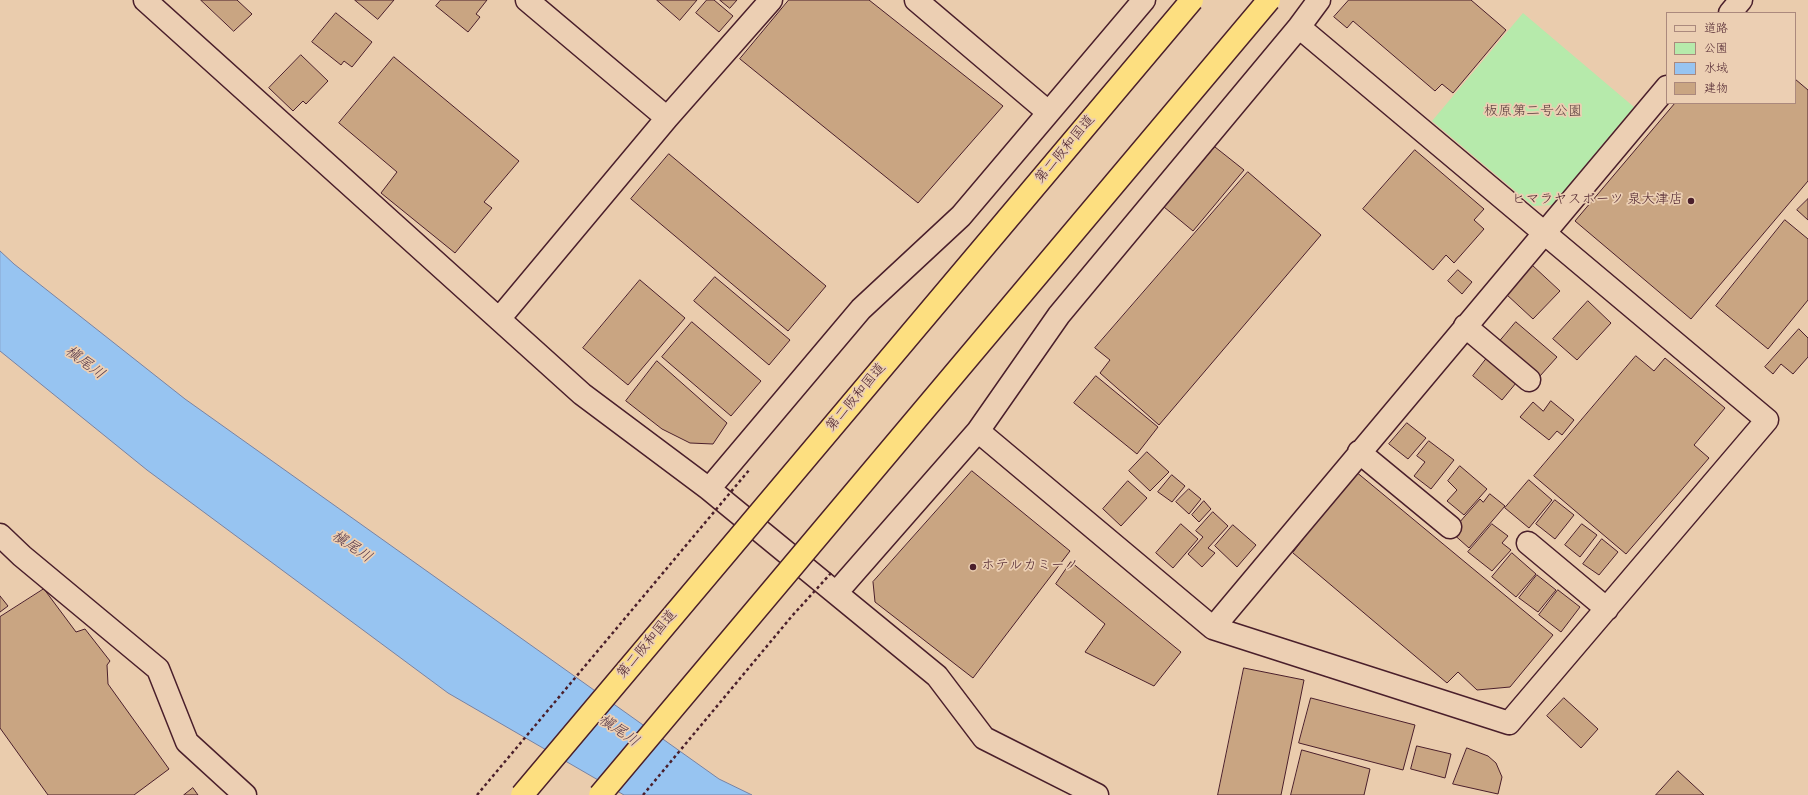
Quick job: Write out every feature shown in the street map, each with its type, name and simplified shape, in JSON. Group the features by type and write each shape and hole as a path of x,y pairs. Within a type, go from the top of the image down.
{"highway":[{"name":"第二阪和国道","path":"522,795 1192,0"},
{"path":"600,795 1269,0"}],"street":[{"path":"145,0 582,394 834,582 937,676 984,738 1097,795"},
{"path":"527,0 667,118"},
{"path":"499,319 667,118 770,0"},
{"path":"916,0 1048,112"},
{"path":"709,489 861,309 961,216 1144,0"},
{"path":"834,582 978,431 1059,314 1299,27 1319,0"},
{"path":"1731,12 1741,0"},
{"path":"978,431 1213,628 1509,723 1767,420 1299,27"},
{"path":"1213,628 1359,452 1666,88"},
{"path":"1465,326 1529,380"},
{"path":"1359,452 1450,527"},
{"path":"0,535 22,556 158,669 187,742 245,795"},
{"path":"1528,543 1607,609"},
{"path":"0,547 22,556"}],"path":[{"path":"477,795 750,469"},
{"path":"643,795 792,616 834,582"}],"green space":[{"name":"板原第二号公園","path":"1523,13 1634,107 1552,205 1533,206 1432,121"}],"water":[{"name":"槇尾川","path":"0,251 14,264 185,399 719,779 752,795 624,795 448,693 147,470 0,351"}],"building":[{"path":"201,0 237,0 252,14 234,31"},
{"path":"355,0 394,0 378,19"},
{"path":"441,0 487,0 476,14 480,17 468,32 436,6"},
{"path":"657,0 697,0 680,20"},
{"path":"707,0 714,0 733,16 719,32 696,13"},
{"path":"720,0 737,0 730,8"},
{"path":"789,0 869,0 1003,106 918,203 740,59"},
{"path":"1349,0 1471,0 1506,30 1453,93 1442,84 1435,91 1353,21 1347,28 1334,17"},
{"path":"336,13 372,42 352,67 344,61 341,65 312,42"},
{"path":"301,55 328,81 306,104 303,101 293,111 269,88"},
{"path":"394,57 519,161 484,202 492,208 455,253 381,193 397,172 339,123"},
{"name":"ヒマラヤスポーツ 泉大津店","path":"1796,80 1808,90 1808,181 1691,319 1575,221 1674,104 1796,104"},
{"path":"1215,147 1244,170 1193,231 1164,207"},
{"path":"1415,150 1484,209 1474,220 1484,229 1454,263 1446,255 1433,270 1363,209"},
{"path":"669,154 826,286 788,331 631,199"},
{"path":"1248,172 1321,235 1159,425 1100,373 1110,360 1095,348"},
{"path":"1808,199 1808,220 1797,210"},
{"path":"1785,220 1808,239 1808,300 1768,349 1716,306"},
{"path":"1532,265 1560,291 1533,319 1506,294"},
{"path":"1458,270 1472,282 1462,294 1448,281"},
{"path":"715,277 790,340 769,365 694,301"},
{"path":"640,280 685,318 628,385 583,348"},
{"path":"1588,301 1611,323 1577,360 1553,339"},
{"path":"692,322 761,381 731,416 662,357"},
{"path":"1516,322 1557,357 1540,376 1500,341"},
{"path":"1799,329 1808,338 1808,357 1793,374 1781,364 1773,374 1765,367"},
{"path":"1636,356 1654,371 1665,358 1725,408 1694,445 1709,458 1626,554 1534,476"},
{"path":"1487,358 1516,383 1502,400 1473,376"},
{"path":"657,361 727,423 713,444 690,443 662,429 626,401"},
{"path":"1096,376 1158,427 1137,454 1074,403"},
{"path":"1551,401 1574,420 1562,435 1557,431 1549,440 1520,417 1533,402 1543,411"},
{"path":"1407,423 1426,438 1408,459 1389,444"},
{"path":"1429,441 1454,460 1431,489 1414,476 1425,462 1417,456"},
{"path":"1147,452 1169,472 1150,491 1129,471"},
{"path":"1460,466 1487,489 1464,515 1447,501 1457,490 1448,481"},
{"name":"ホテルカミーノ","path":"972,471 1070,551 973,678 875,602 873,582"},
{"path":"1355,471 1553,635 1510,687 1477,690 1458,672 1447,683 1293,553"},
{"path":"1172,475 1185,486 1172,502 1158,492"},
{"path":"1529,480 1552,500 1529,528 1505,508"},
{"path":"1128,481 1147,498 1121,526 1103,509"},
{"path":"1189,489 1201,499 1189,514 1176,502"},
{"path":"1490,494 1505,506 1469,548 1451,532 1480,499 1483,502"},
{"path":"1555,500 1574,515 1555,539 1536,524"},
{"path":"1204,501 1211,509 1199,522 1192,515"},
{"path":"1213,512 1228,526 1208,548 1215,553 1202,567 1188,554 1203,537 1196,531"},
{"path":"1181,524 1198,539 1173,568 1156,553"},
{"path":"1492,524 1508,536 1502,543 1511,550 1492,571 1468,552"},
{"path":"1582,524 1597,535 1580,557 1565,545"},
{"path":"1233,525 1256,545 1237,567 1215,546"},
{"path":"1602,539 1618,552 1599,575 1583,564"},
{"path":"1512,553 1536,574 1516,597 1492,577"},
{"path":"1071,562 1181,652 1154,686 1085,652 1105,624 1056,584"},
{"path":"1537,575 1556,590 1538,612 1519,598"},
{"path":"44,589 76,632 85,629 110,661 107,665 108,684 169,769 134,795 48,795 0,728 0,617"},
{"path":"1558,590 1580,607 1561,632 1539,615"},
{"path":"0,596 8,606 0,612"},
{"path":"1244,668 1304,680 1281,795 1218,795"},
{"path":"1311,698 1415,725 1403,770 1299,743"},
{"path":"1564,698 1598,729 1581,748 1547,716"},
{"path":"1417,746 1451,754 1445,778 1411,769"},
{"path":"1467,748 1488,756 1496,763 1502,777 1498,794 1453,784"},
{"path":"1302,750 1370,769 1364,795 1291,795"},
{"path":"1678,771 1704,795 1656,795"},
{"path":"193,788 198,795 184,795"}],"place":[{"name":"ヒマラヤスポーツ 泉大津店","path":"1691,201"},
{"name":"ホテルカミーノ","path":"973,567"}]}
